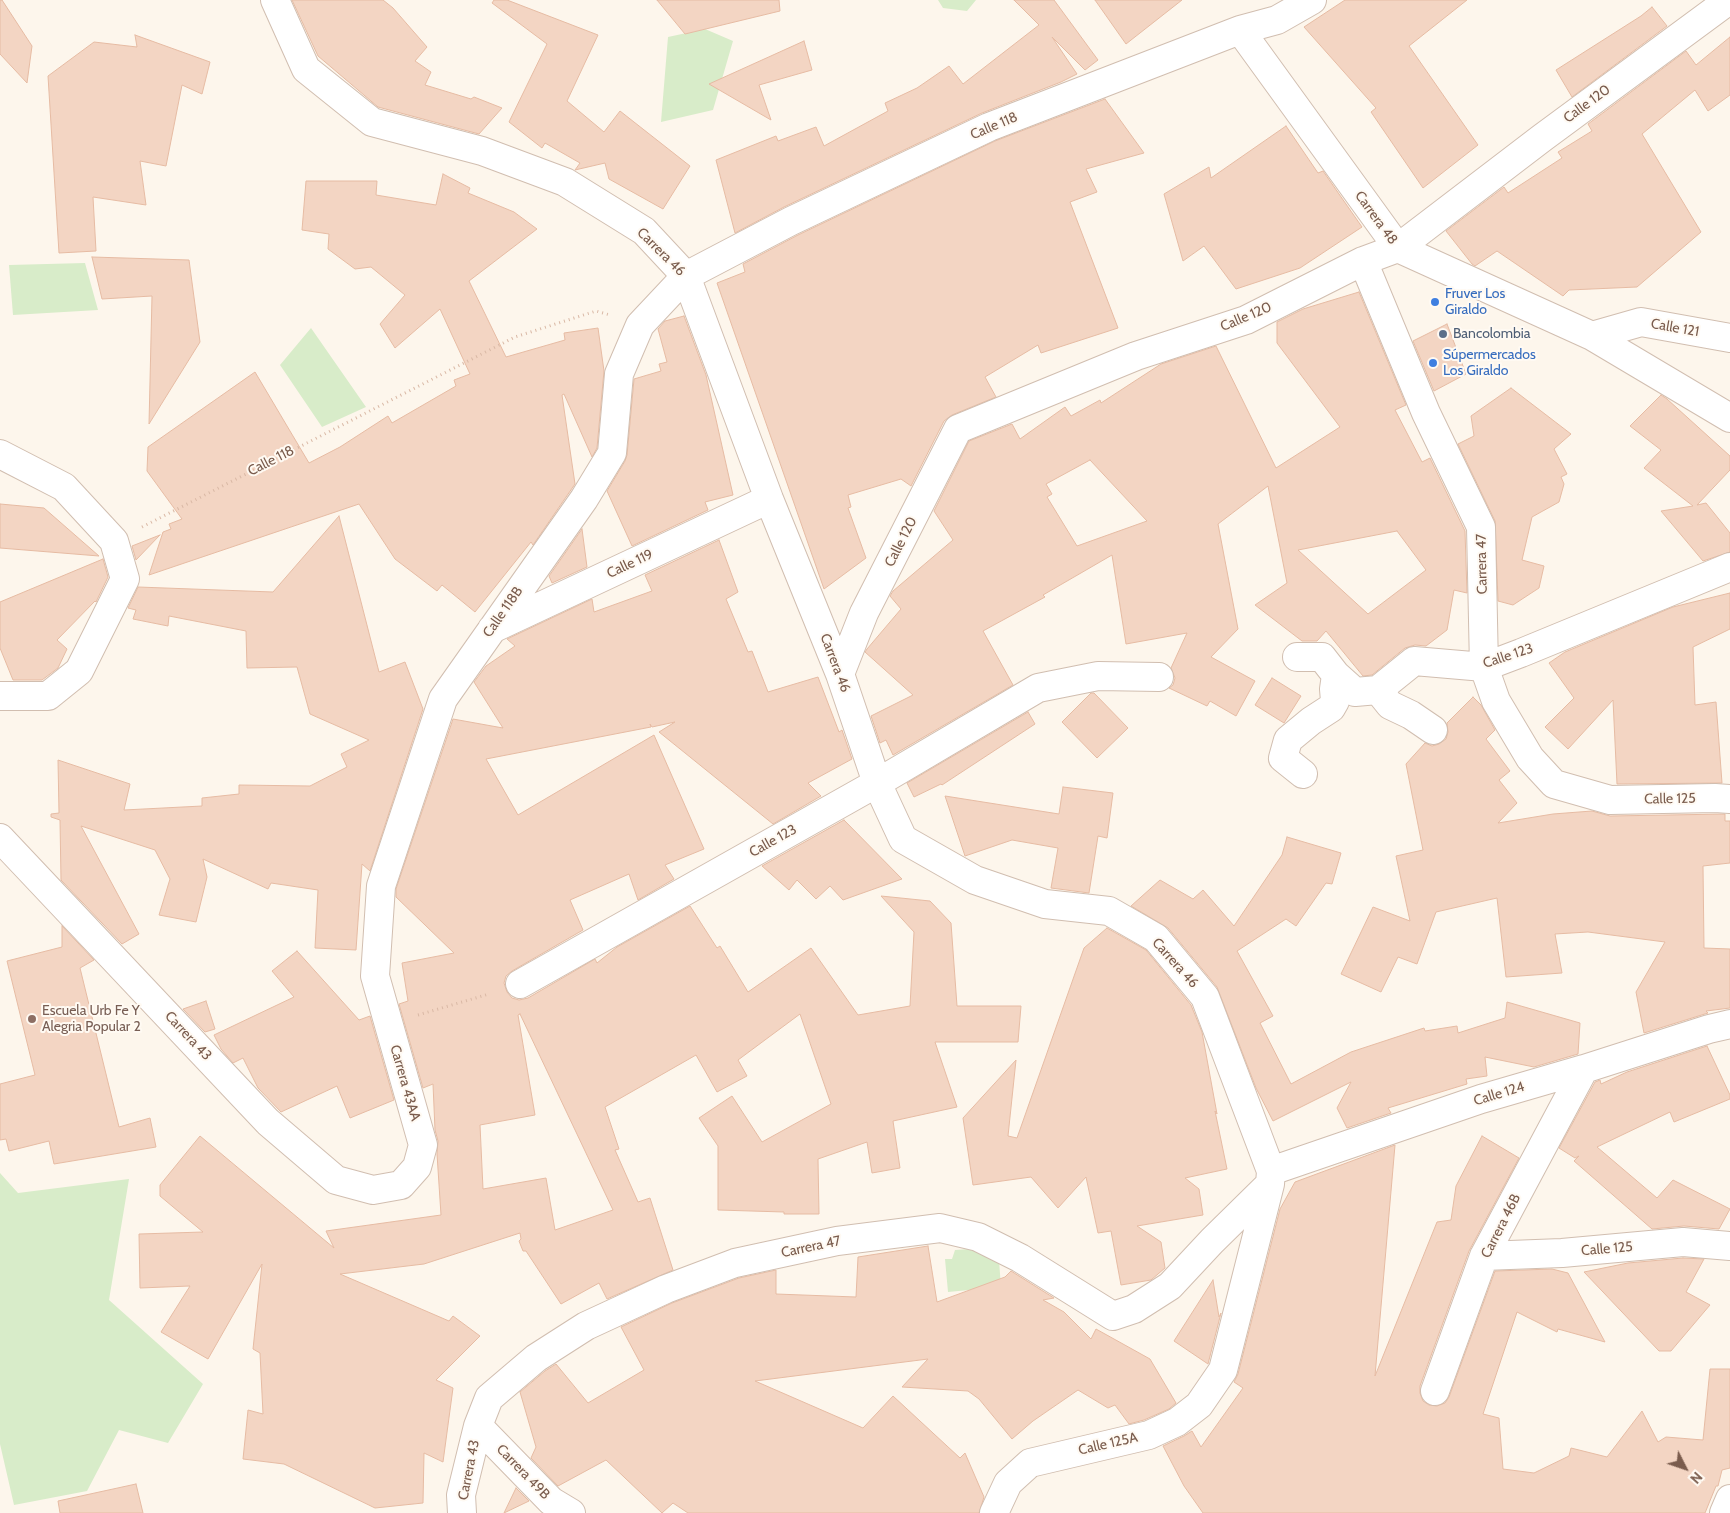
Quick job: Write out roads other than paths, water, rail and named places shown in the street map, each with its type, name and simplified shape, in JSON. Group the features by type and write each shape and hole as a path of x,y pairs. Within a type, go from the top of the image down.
{"street":[{"name":"Carrera 46","path":"275,0 306,69 372,122 482,151 565,182 644,231 686,276 768,499 840,674 877,783 903,839 975,880 1045,904 1109,911 1156,938 1205,997 1271,1178"},
{"name":"Calle 118","path":"686,276 791,222 989,127 1240,30 1277,20 1312,0"},
{"name":"Calle 120","path":"840,674 864,613 958,429 1136,356 1246,320 1363,261 1398,248 1714,4"},
{"name":"Carrera 48","path":"1240,30 1398,248 1592,336 1730,418"},
{"name":"Carrera 47","path":"1363,261 1426,413 1481,526 1484,667 1496,702 1530,758 1554,784 1610,800"},
{"name":"Calle 118B","path":"375,976 381,886 443,699 584,499 612,453 619,374 640,325 686,276"},
{"name":"Calle 121","path":"1592,336 1641,322 1730,338"},
{"path":"0,454 64,487 114,541 125,579 78,671 48,696 1,698"},
{"name":"Calle 119","path":"491,630 768,499"},
{"name":"Calle 123","path":"1378,690 1414,661 1484,667 1530,650 1730,567"},
{"path":"1297,657 1322,658 1336,675 1355,692 1378,690 1390,705 1412,715 1433,730"},
{"path":"1303,774 1282,758 1288,740 1311,721 1331,708 1335,701 1336,675"},
{"name":"Calle 123","path":"520,984 877,783 1038,688 1098,676 1159,677"},
{"name":"Calle 125","path":"1610,800 1730,799"},
{"name":"Carrera 43","path":"0,838 268,1122 336,1180 373,1190 401,1186"},
{"name":"Carrera 43AA","path":"375,976 423,1145 417,1167 401,1186"},
{"name":"Calle 124","path":"1170,1286 1271,1178 1481,1099 1730,1024"},
{"name":"Carrera 46B","path":"1435,1391 1484,1256 1584,1069"},
{"name":"Calle 125A","path":"994,1513 1008,1482 1030,1462 1149,1434 1177,1422 1199,1405 1223,1370 1271,1178"},
{"name":"Carrera 47","path":"478,1426 489,1398 536,1358 586,1326 666,1289 735,1263 837,1241 940,1228 978,1237 1020,1258 1113,1316 1134,1309 1170,1286"},
{"name":"Calle 125","path":"1484,1256 1562,1253 1683,1242 1730,1246"},
{"name":"Carrera 43","path":"462,1513 461,1495 478,1426"},
{"name":"Carrera 49B","path":"478,1426 551,1501 571,1513"},
{"path":"1724,1513 1730,1499"}],"place":[{"name":"Fruver Los Giraldo","path":"1435,302"},
{"name":"Bancolombia","path":"1443,334"},
{"name":"Súpermercados Los Giraldo","path":"1433,363"},
{"name":"Escuela Urb Fe Y Alegria Popular 2","path":"32,1019"}]}
